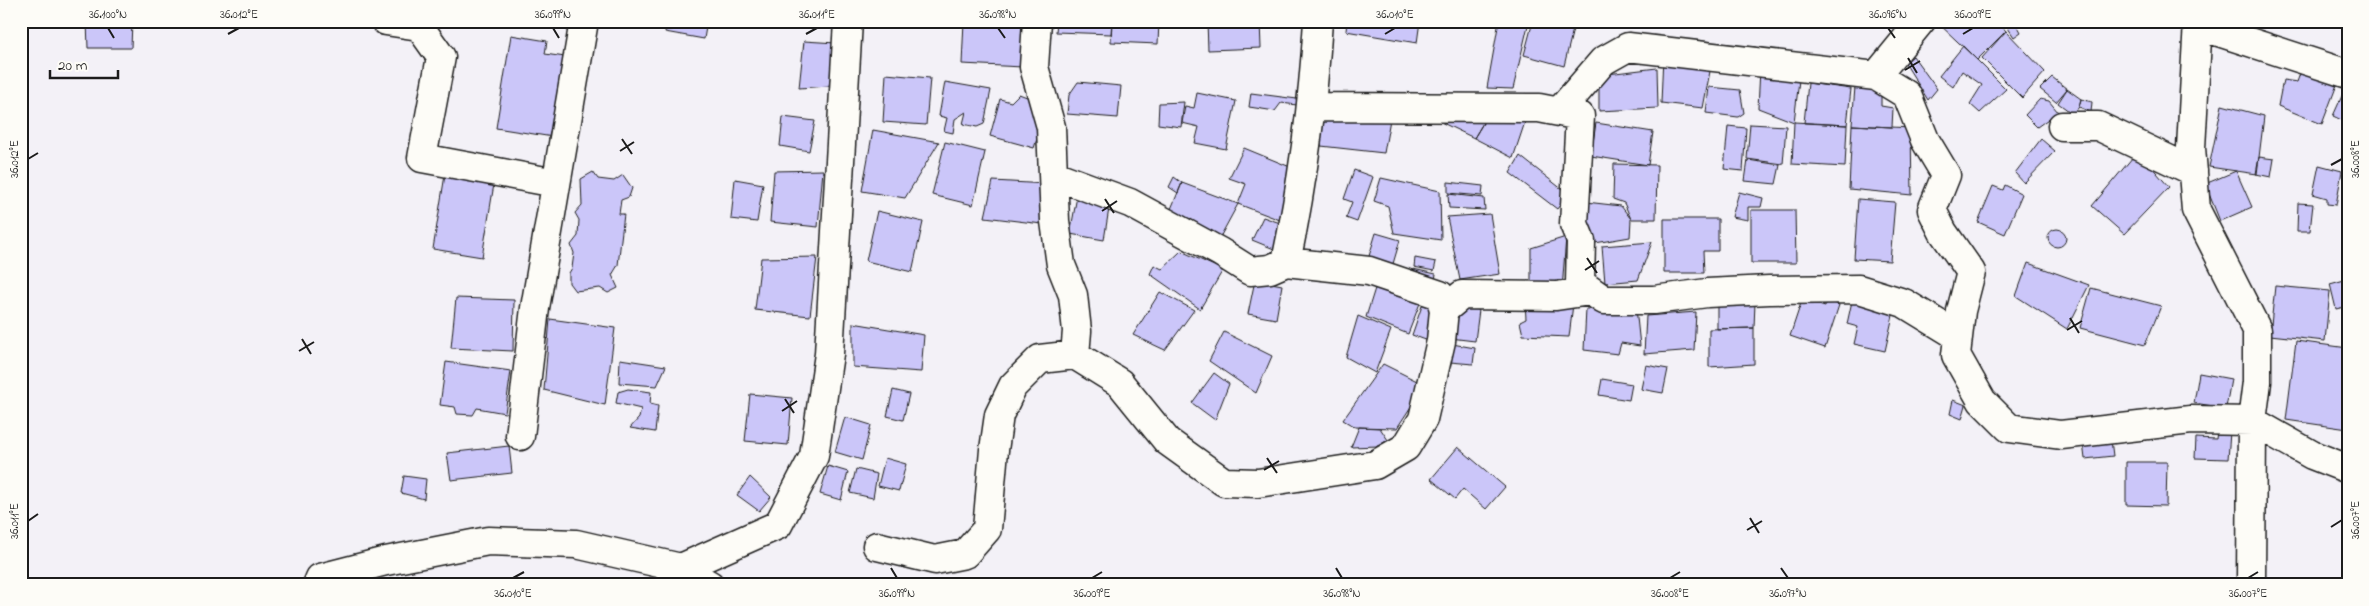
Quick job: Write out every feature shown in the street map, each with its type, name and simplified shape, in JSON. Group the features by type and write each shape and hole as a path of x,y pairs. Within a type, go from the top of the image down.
{"street":[{"path":"386,21 420,24 441,57 422,158 556,183"},
{"path":"520,436 534,308 584,21"},
{"path":"680,576 778,525 814,456 829,354 848,21"},
{"path":"1037,21 1034,67 1051,127 1055,221 1061,265 1073,295 1077,331 1075,354"},
{"path":"1286,262 1300,195 1312,107 1318,21"},
{"path":"1876,76 1920,21"},
{"path":"2251,585 2252,421 2257,382 2257,330 2196,210 2191,148 2197,23 2348,74"},
{"path":"1559,112 1603,61 1628,47 1876,76 1907,95 1925,140 1946,175 1932,210 1943,232 1971,272 1961,311 1956,355 1982,401 2009,428 2061,434 2191,420 2252,421 2312,455 2348,469"},
{"path":"1312,107 1539,108 1580,116 1574,224 1581,241 1580,283 1604,300 1654,300 1769,290 1858,289 1904,303 1958,336"},
{"path":"2062,126 2098,126 2193,171"},
{"path":"877,546 934,560 965,554 987,529 999,416 1013,386 1040,359 1075,354 1120,383 1167,441 1224,482 1258,483 1375,465 1406,447 1423,419 1440,341 1444,310 1440,295 1369,271 1286,262 1270,268 1250,271 1220,252 1130,203 1054,175"},
{"path":"1444,310 1462,295 1556,296 1590,291"},
{"path":"317,585 320,578 386,561 488,541 576,544 710,585"}],"building":[{"path":"87,21 132,21 131,48 88,48"},
{"path":"667,21 707,21 704,39 665,32"},
{"path":"964,21 1025,24 1023,67 962,64"},
{"path":"1057,21 1112,21 1111,34 1056,32"},
{"path":"1112,21 1159,21 1158,44 1111,42"},
{"path":"1207,21 1260,21 1261,48 1208,50"},
{"path":"1347,21 1420,21 1417,43 1346,31"},
{"path":"1499,21 1529,21 1513,89 1487,88"},
{"path":"1533,21 1575,21 1564,66 1524,55"},
{"path":"1997,21 2006,31 1977,60 1937,22"},
{"path":"2016,23 2021,32 2014,37 2008,28"},
{"path":"2006,31 2045,72 2022,98 1982,58"},
{"path":"511,35 547,41 545,54 565,57 553,137 496,128"},
{"path":"804,41 836,43 829,86 799,88"},
{"path":"1963,46 2006,89 1980,113 1970,104 1982,85 1962,71 1953,87 1939,76"},
{"path":"1663,55 1711,66 1703,108 1661,103"},
{"path":"1913,56 1937,89 1928,100 1905,63"},
{"path":"1657,68 1658,108 1599,111 1599,75"},
{"path":"1760,69 1799,80 1794,122 1758,108"},
{"path":"2301,71 2338,82 2322,124 2278,106 2283,80 2297,82"},
{"path":"886,74 930,78 926,125 883,122"},
{"path":"2052,77 2067,89 2056,102 2040,89"},
{"path":"945,82 991,90 984,124 977,127 963,124 966,112 955,119 953,133 944,131 947,118 939,116"},
{"path":"1078,82 1121,86 1118,118 1067,114 1069,95"},
{"path":"1808,83 1851,89 1847,125 1804,123"},
{"path":"1709,87 1740,90 1744,113 1738,117 1706,113"},
{"path":"1855,87 1881,88 1881,106 1893,108 1892,127 1852,125"},
{"path":"2346,87 2348,88 2348,123 2333,116"},
{"path":"2067,89 2081,99 2079,107 2073,114 2058,103"},
{"path":"1197,93 1236,101 1226,149 1195,143 1199,127 1182,123 1185,106 1194,108"},
{"path":"1251,93 1297,99 1297,105 1281,103 1275,111 1249,107"},
{"path":"1019,94 1035,100 1034,121 1042,123 1034,148 990,136 1000,99 1011,102"},
{"path":"2040,99 2049,101 2058,112 2037,127 2025,115"},
{"path":"2081,99 2092,102 2091,112 2079,107"},
{"path":"1184,102 1181,127 1158,124 1159,103"},
{"path":"2222,105 2264,116 2257,174 2209,167"},
{"path":"1323,108 1392,108 1384,153 1321,146"},
{"path":"1489,113 1527,116 1513,158 1474,138"},
{"path":"1489,113 1474,138 1428,116"},
{"path":"783,117 815,121 809,151 780,146"},
{"path":"1794,122 1847,125 1845,167 1792,164"},
{"path":"1596,123 1653,132 1648,165 1591,156"},
{"path":"1750,124 1786,126 1783,164 1747,159"},
{"path":"1852,125 1911,128 1912,195 1849,189"},
{"path":"1728,126 1746,128 1743,171 1724,169"},
{"path":"873,130 939,142 905,198 862,191"},
{"path":"2041,139 2055,151 2024,183 2015,173"},
{"path":"945,142 985,152 973,205 932,195"},
{"path":"1244,148 1295,169 1280,220 1238,204 1246,184 1229,178"},
{"path":"2138,151 2169,187 2124,234 2092,206"},
{"path":"1520,156 1568,194 1557,209 1510,173"},
{"path":"2259,157 2274,159 2271,177 2256,174"},
{"path":"1748,160 1780,165 1776,184 1745,181"},
{"path":"1614,164 1657,165 1656,219 1631,219 1624,203 1613,199"},
{"path":"2319,165 2342,171 2336,205 2327,204 2327,198 2313,194"},
{"path":"823,170 818,227 770,222 774,171"},
{"path":"1354,170 1373,177 1357,222 1346,218 1352,202 1344,199"},
{"path":"2236,171 2252,207 2220,221 2205,184"},
{"path":"593,172 598,179 614,181 623,175 632,188 629,197 621,200 619,214 624,214 618,265 612,275 618,288 608,293 600,288 575,291 569,283 569,273 572,268 574,253 571,245 578,236 579,220 575,213 582,205 581,179"},
{"path":"445,175 494,184 482,257 433,249"},
{"path":"1174,177 1182,183 1178,193 1169,187"},
{"path":"1381,178 1440,191 1441,240 1394,233 1388,206 1374,201"},
{"path":"735,179 763,184 757,222 731,219"},
{"path":"993,181 1046,184 1042,224 985,217"},
{"path":"1448,182 1483,186 1482,196 1448,193"},
{"path":"1182,183 1238,204 1219,239 1168,216"},
{"path":"2005,185 2022,194 2005,234 1978,222 1993,186 2003,190"},
{"path":"1739,192 1763,198 1761,207 1748,207 1748,220 1732,217"},
{"path":"1448,194 1484,198 1485,210 1449,208"},
{"path":"1077,196 1110,202 1104,240 1070,234"},
{"path":"1858,199 1895,202 1890,261 1854,259"},
{"path":"1586,202 1621,206 1631,219 1630,237 1595,243 1582,234"},
{"path":"2298,203 2313,204 2310,231 2297,231"},
{"path":"1751,210 1795,210 1796,263 1751,263"},
{"path":"877,211 923,222 912,272 866,261"},
{"path":"1490,214 1500,274 1460,280 1447,217"},
{"path":"1263,217 1283,224 1274,249 1252,240"},
{"path":"1664,219 1718,219 1718,251 1703,251 1704,273 1664,273"},
{"path":"2057,229 2063,232 2066,238 2063,244 2057,247 2051,244 2048,238 2051,232"},
{"path":"1376,233 1400,240 1390,274 1366,266"},
{"path":"1566,237 1562,290 1531,284 1531,248"},
{"path":"1652,242 1638,280 1605,283 1602,246"},
{"path":"1181,251 1223,270 1200,309 1150,274 1154,265 1162,269"},
{"path":"817,257 810,316 755,310 761,258"},
{"path":"1415,258 1436,262 1434,271 1414,267"},
{"path":"2028,263 2089,285 2067,329 2016,296"},
{"path":"1413,269 1436,274 1434,286 1411,280"},
{"path":"2348,279 2348,306 2336,309 2330,284"},
{"path":"1255,280 1282,285 1276,319 1248,314"},
{"path":"1377,282 1422,298 1408,334 1366,317"},
{"path":"2275,286 2330,291 2325,341 2270,335"},
{"path":"2091,288 2161,306 2145,345 2080,328"},
{"path":"1160,292 1194,310 1165,350 1133,335"},
{"path":"456,298 514,300 513,351 451,348"},
{"path":"1424,300 1437,306 1434,343 1412,335"},
{"path":"1802,300 1825,307 1827,301 1839,305 1825,348 1790,336"},
{"path":"1525,301 1573,304 1569,337 1523,335 1520,322 1526,319"},
{"path":"1852,301 1894,311 1885,351 1854,344 1858,327 1847,324"},
{"path":"1755,302 1754,328 1717,329 1717,305"},
{"path":"1636,308 1640,346 1621,343 1618,354 1584,350 1586,309"},
{"path":"1454,309 1479,310 1475,341 1450,338"},
{"path":"1696,312 1694,350 1644,354 1646,316"},
{"path":"1358,316 1391,330 1375,373 1346,357"},
{"path":"550,319 615,328 605,405 544,390"},
{"path":"853,323 924,335 921,372 853,367"},
{"path":"1754,328 1754,364 1709,367 1709,329"},
{"path":"1224,332 1272,356 1256,393 1209,361"},
{"path":"2296,341 2348,348 2348,429 2286,420"},
{"path":"1452,344 1475,348 1473,364 1450,362"},
{"path":"620,359 666,366 657,386 619,383"},
{"path":"446,362 511,371 505,413 477,408 473,415 457,414 455,407 440,405"},
{"path":"1383,364 1425,385 1397,428 1355,427 1343,420"},
{"path":"1646,365 1668,369 1663,393 1641,389"},
{"path":"1214,373 1229,384 1215,420 1192,403"},
{"path":"2199,373 2231,379 2226,408 2194,403"},
{"path":"1602,379 1632,384 1629,400 1599,395"},
{"path":"628,389 651,392 650,404 658,406 655,432 630,428 639,418 641,409 616,403 618,392"},
{"path":"893,390 909,394 903,420 887,416"},
{"path":"750,394 792,398 788,445 745,441"},
{"path":"1953,400 1966,405 1962,419 1950,414"},
{"path":"845,417 871,425 862,460 835,452"},
{"path":"1359,427 1380,428 1388,440 1378,446 1351,447"},
{"path":"2217,431 2230,432 2228,459 2195,458 2196,438 2216,439"},
{"path":"2111,440 2113,456 2085,459 2083,443"},
{"path":"509,446 512,473 451,480 447,453"},
{"path":"1458,447 1505,487 1486,509 1463,489 1455,499 1431,479"},
{"path":"885,458 906,464 899,491 878,486"},
{"path":"2126,462 2167,462 2166,506 2126,505"},
{"path":"828,466 848,472 841,500 820,494"},
{"path":"856,469 877,474 873,498 850,493"},
{"path":"404,476 426,479 424,499 401,493"},
{"path":"750,477 771,497 759,511 737,495"},
{"path":"2198,581 2232,582 2232,585 2198,585"}]}
